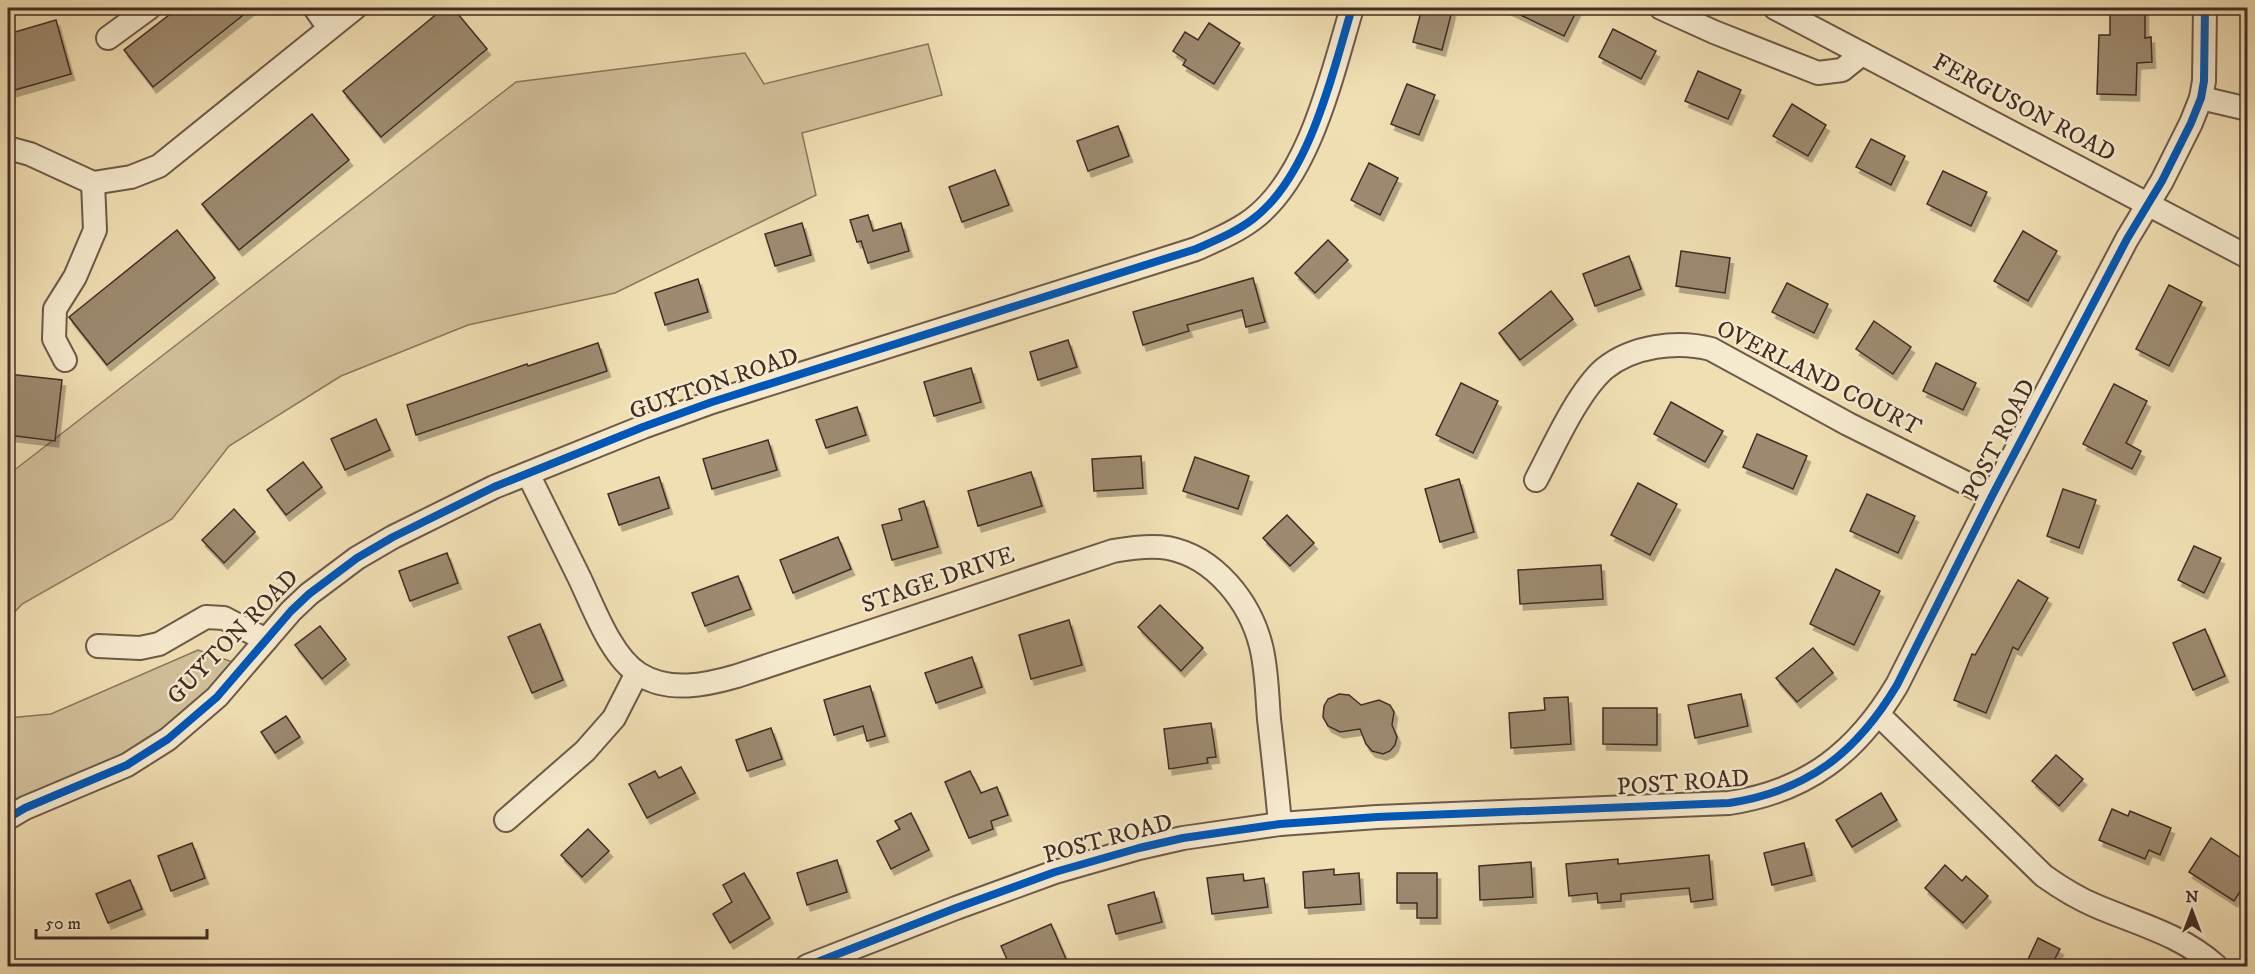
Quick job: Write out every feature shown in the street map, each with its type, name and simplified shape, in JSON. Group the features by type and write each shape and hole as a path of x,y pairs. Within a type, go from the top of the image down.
{"street":[{"path":"108,38 149,8"},
{"path":"315,8 329,28"},
{"path":"8,148 30,154 93,183 131,177 159,166 355,8"},
{"name":"GUYTON ROAD","path":"8,818 25,808 127,765 145,755 202,712 309,594 357,558 494,487 712,402 1186,252 1253,220 1283,188 1306,147 1326,93 1352,8"},
{"path":"1661,8 1714,32 1818,73 1842,69 1862,54"},
{"name":"FERGUSON ROAD","path":"1775,8 2247,257"},
{"name":"POST ROAD","path":"807,966 966,904 1094,861 1183,838 1280,824 1422,815 1744,801 1773,793 1818,772 1854,742 1879,715 2127,239 2191,123 2201,98 2206,54 2205,8"},
{"path":"2201,98 2247,109"},
{"path":"65,360 54,339 55,309 75,277 95,230 93,183"},
{"name":"OVERLAND COURT","path":"1536,480 1581,399 1605,369 1634,353 1652,348 1687,344 1711,349 1848,424 1992,496"},
{"path":"506,820 585,750 614,718 637,674 613,646 528,474"},
{"name":"STAGE DRIVE","path":"637,674 674,685 710,684 1113,551 1139,547 1167,548 1191,555 1218,573 1240,599 1256,629 1264,664 1280,824"},
{"path":"98,646 140,648 159,644 206,617 224,618 266,640"},
{"path":"1879,715 2044,876 2069,893 2164,932 2193,947 2216,966"}],"shaded area":[{"path":"928,44 942,95 802,133 816,195 615,293 468,325 341,376 229,446 172,519 22,604 8,619 8,475 516,82 745,53 764,84"},
{"path":"198,650 244,666 202,712 8,818 8,718 51,714"}],"building":[{"path":"178,8 252,8 153,87 124,50"},
{"path":"444,8 453,8 487,49 381,137 343,91"},
{"path":"1422,8 1444,8 1452,11 1442,50 1413,42"},
{"path":"1506,8 1578,8 1564,36"},
{"path":"2110,8 2145,8 2145,38 2151,37 2152,62 2137,63 2136,95 2097,94 2099,35 2110,35"},
{"path":"56,20 71,74 8,92 8,34"},
{"path":"1209,23 1240,43 1214,84 1183,65 1186,60 1173,51 1185,32 1198,40"},
{"path":"1613,29 1656,51 1641,79 1599,57"},
{"path":"1698,71 1741,90 1728,119 1685,101"},
{"path":"1407,84 1435,95 1419,135 1391,124"},
{"path":"1792,104 1826,125 1808,156 1773,136"},
{"path":"312,114 349,160 239,250 202,204"},
{"path":"1118,126 1129,156 1088,171 1077,141"},
{"path":"1871,139 1905,156 1891,185 1856,167"},
{"path":"1369,163 1398,178 1380,215 1351,200"},
{"path":"995,170 1009,205 962,222 949,187"},
{"path":"1943,171 1987,192 1971,226 1927,204"},
{"path":"868,215 873,231 901,223 909,251 868,263 861,241 857,242 850,220"},
{"path":"802,223 811,255 775,266 765,234"},
{"path":"177,230 215,278 107,365 69,317"},
{"path":"2023,231 2057,251 2028,301 1994,281"},
{"path":"1328,240 1348,260 1315,293 1295,273"},
{"path":"1681,251 1730,258 1725,293 1676,286"},
{"path":"1629,256 1641,289 1595,306 1583,274"},
{"path":"1253,278 1265,322 1246,327 1242,310 1187,325 1189,331 1143,345 1133,312"},
{"path":"698,279 708,312 665,325 655,293"},
{"path":"1787,283 1828,304 1814,333 1772,312"},
{"path":"2169,285 2202,302 2169,366 2136,349"},
{"path":"1551,291 1573,319 1520,360 1499,333"},
{"path":"1874,321 1911,347 1893,374 1856,349"},
{"path":"1068,340 1077,367 1038,380 1030,352"},
{"path":"598,343 607,371 416,435 407,405 527,364 528,366"},
{"path":"1936,363 1976,383 1963,410 1923,391"},
{"path":"971,368 981,402 934,416 924,382"},
{"path":"8,374 62,380 55,441 8,435"},
{"path":"1461,383 1498,401 1473,453 1436,435"},
{"path":"2114,384 2147,401 2126,443 2141,451 2132,469 2083,444"},
{"path":"1671,402 1723,431 1705,462 1654,434"},
{"path":"857,407 866,435 826,448 816,420"},
{"path":"376,419 390,450 345,470 331,439"},
{"path":"1757,434 1807,456 1793,489 1743,467"},
{"path":"768,440 777,470 712,489 703,459"},
{"path":"1141,456 1143,488 1094,491 1092,459"},
{"path":"1195,457 1249,476 1238,509 1183,491"},
{"path":"303,462 322,487 286,515 267,490"},
{"path":"1031,472 1042,506 978,526 968,491"},
{"path":"659,477 669,508 619,525 608,494"},
{"path":"1459,479 1474,532 1440,542 1425,489"},
{"path":"1638,483 1677,504 1650,555 1611,535"},
{"path":"2063,489 2096,500 2079,548 2047,536"},
{"path":"1867,494 1915,516 1898,553 1850,531"},
{"path":"924,501 938,547 892,560 882,525 902,520 899,509"},
{"path":"234,509 255,532 224,563 202,540"},
{"path":"1287,515 1314,543 1290,566 1263,538"},
{"path":"838,537 851,569 793,593 780,560"},
{"path":"2194,546 2221,558 2204,593 2178,580"},
{"path":"447,553 458,583 410,601 399,571"},
{"path":"1601,565 1603,599 1520,604 1518,570"},
{"path":"1836,569 1880,591 1854,645 1810,624"},
{"path":"738,576 751,609 705,626 692,593"},
{"path":"2018,580 2048,598 2018,650 2013,647 1986,713 1954,700 1972,654 1975,655"},
{"path":"1160,605 1203,648 1181,671 1138,627"},
{"path":"1069,620 1082,665 1031,679 1019,635"},
{"path":"540,624 563,680 532,693 508,637"},
{"path":"320,626 346,659 322,679 295,645"},
{"path":"2205,629 2225,676 2193,690 2173,643"},
{"path":"1813,648 1833,673 1797,702 1776,678"},
{"path":"972,657 982,687 936,703 925,673"},
{"path":"870,686 885,736 867,741 863,726 834,735 824,700"},
{"path":"1339,694 1349,695 1361,705 1379,700 1390,705 1394,712 1392,725 1397,737 1390,751 1383,754 1372,751 1366,744 1360,729 1340,732 1328,726 1323,717 1324,706 1328,699"},
{"path":"1741,694 1748,726 1695,738 1688,705"},
{"path":"1568,697 1571,744 1511,748 1509,713 1545,710 1544,698"},
{"path":"1603,708 1657,708 1657,745 1603,744"},
{"path":"286,716 300,737 275,753 261,732"},
{"path":"1211,723 1216,757 1207,758 1208,763 1169,769 1164,729"},
{"path":"771,728 782,759 747,771 736,740"},
{"path":"2056,755 2083,779 2059,806 2032,781"},
{"path":"681,767 695,793 647,818 629,784 655,771 659,778"},
{"path":"970,771 981,793 997,787 1008,815 991,821 993,829 969,838 945,782"},
{"path":"1881,793 1897,820 1852,847 1836,820"},
{"path":"2112,809 2128,816 2130,811 2171,828 2160,855 2149,850 2145,859 2099,840"},
{"path":"911,813 929,850 891,869 877,841 900,829 895,821"},
{"path":"588,829 609,851 582,877 561,855"},
{"path":"2211,838 2247,862 2247,881 2234,901 2189,872"},
{"path":"192,843 205,878 171,891 158,856"},
{"path":"1804,843 1812,875 1772,885 1764,853"},
{"path":"1709,855 1713,899 1691,902 1689,888 1621,894 1621,901 1598,903 1597,893 1569,896 1566,864 1618,859 1618,864"},
{"path":"837,860 847,892 807,905 797,873"},
{"path":"1531,862 1533,897 1480,900 1479,866"},
{"path":"1945,865 1962,881 1966,876 1988,896 1963,923 1925,888"},
{"path":"1334,869 1334,875 1359,873 1361,904 1305,908 1303,872"},
{"path":"744,873 770,918 730,943 713,914 732,902 723,885"},
{"path":"1397,873 1437,873 1437,918 1417,918 1417,903 1397,903"},
{"path":"1243,874 1244,881 1264,878 1268,907 1212,914 1207,878"},
{"path":"130,880 142,909 108,923 96,894"},
{"path":"1154,892 1162,922 1116,934 1108,905"},
{"path":"1051,924 1066,959 1049,966 1010,966 1001,946"},
{"path":"2038,938 2060,949 2051,966 2025,966"}],"cycle path":[{"path":"8,818 25,808 127,765 168,739 217,697 291,611 309,594 357,558 393,537 494,487 712,402 1196,249 1240,228 1273,200 1290,177 1304,151 1327,92 1352,8"},
{"path":"807,966 1055,872 1183,838 1280,824 1377,817 1729,803 1783,789 1828,765 1865,730 1897,685 1992,496 2127,239 2162,181 2191,123 2201,98 2204,81 2205,8"}]}
